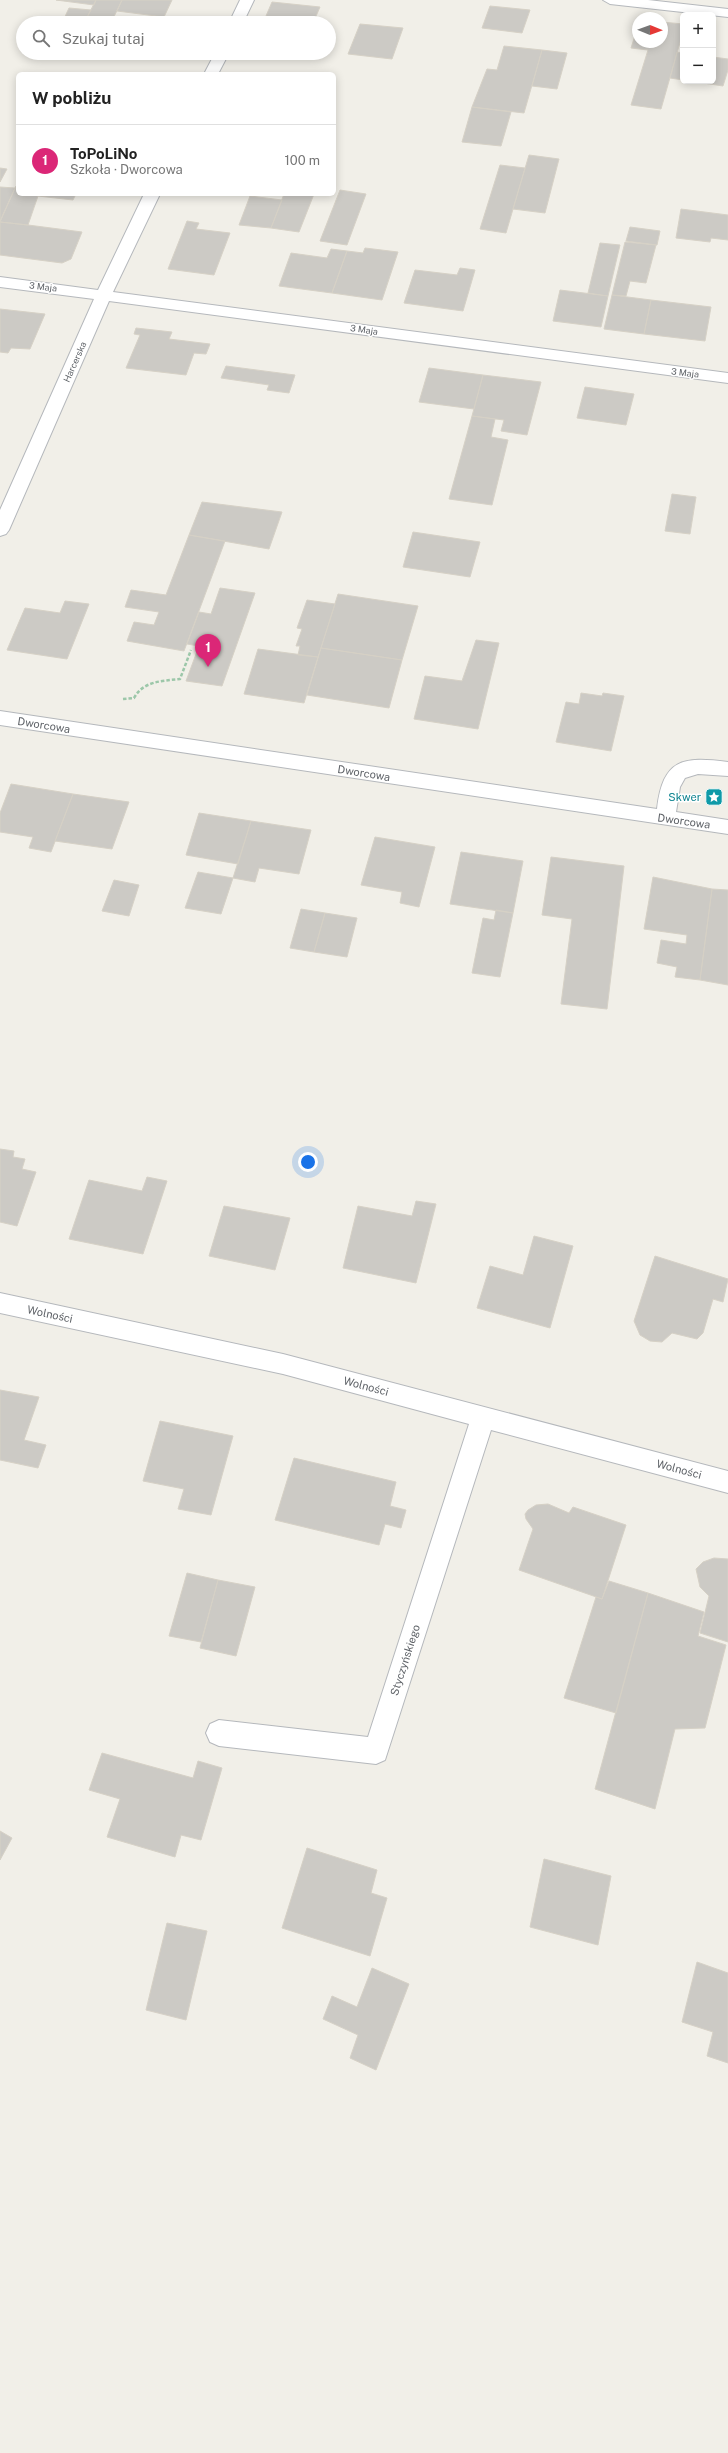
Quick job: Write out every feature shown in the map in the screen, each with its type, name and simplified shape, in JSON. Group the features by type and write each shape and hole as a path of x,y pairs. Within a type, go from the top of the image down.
{"street":[{"path":"240,16 248,0"},
{"path":"610,0 728,13"},
{"path":"212,72 218,60"},
{"name":"Harcerska","path":"0,530 104,295 151,196"},
{"name":"3 Maja","path":"0,282 728,378"},
{"name":"Dworcowa","path":"0,718 728,827"},
{"path":"666,818 673,779 680,772 691,767 705,766 728,769"},
{"name":"Wolności","path":"0,1303 283,1364 728,1482"},
{"name":"Styczyńskiego","path":"219,1733 376,1751 483,1418"}],"path":[{"path":"136,692 142,686 180,679 191,650"}],"building":[{"path":"56,0 96,0 94,5"},
{"path":"96,0 122,0 114,16 88,16"},
{"path":"122,0 172,0 164,16 117,11"},
{"path":"272,2 320,7 316,16 266,16"},
{"path":"490,6 530,10 522,33 482,28"},
{"path":"69,8 91,10 88,16 65,16"},
{"path":"668,23 680,24 680,42 661,109 631,105 648,50 631,48 632,45 632,48 668,48"},
{"path":"360,24 403,28 392,59 348,54"},
{"path":"504,46 542,50 524,113 472,107 487,69 497,70"},
{"path":"542,50 567,53 557,89 532,86"},
{"path":"677,52 680,52 680,80 670,78"},
{"path":"716,57 728,59 728,70 723,86 710,84 716,84"},
{"path":"472,107 511,112 501,146 462,142"},
{"path":"529,155 559,159 545,213 513,209"},
{"path":"500,165 525,168 506,233 480,229"},
{"path":"0,168 7,169 0,182"},
{"path":"16,186 16,196 38,196 28,225 0,222"},
{"path":"0,187 15,188 0,221"},
{"path":"340,190 366,194 347,245 320,241"},
{"path":"38,196 75,196 73,200"},
{"path":"250,196 282,200 271,228 239,225"},
{"path":"283,196 313,196 299,232 271,228"},
{"path":"681,209 728,215 728,240 711,238 710,242 676,238"},
{"path":"187,221 199,223 196,229 230,233 214,275 168,269"},
{"path":"0,222 82,232 71,259 62,263 0,255"},
{"path":"630,227 660,231 657,245 626,241"},
{"path":"625,242 656,245 646,283 630,281 626,296 612,295"},
{"path":"600,243 620,245 608,296 588,293"},
{"path":"365,248 398,252 382,300 332,293 347,251 363,253"},
{"path":"331,249 347,251 332,293 279,286 291,253 327,258"},
{"path":"460,268 475,270 463,311 404,303 415,270 457,275"},
{"path":"560,290 608,296 601,327 553,321"},
{"path":"612,295 651,300 644,334 604,329"},
{"path":"651,300 711,307 705,341 644,334"},
{"path":"0,309 45,314 30,349 11,348 8,353 0,352"},
{"path":"136,328 172,332 169,339 210,344 206,354 194,353 186,375 126,368 140,335 134,334"},
{"path":"226,366 295,375 289,393 267,390 269,385 221,378"},
{"path":"429,368 483,375 474,409 419,402"},
{"path":"483,375 541,382 527,435 501,431 504,420 472,416"},
{"path":"585,387 634,394 626,425 577,418"},
{"path":"472,416 495,419 491,437 508,440 492,505 449,499"},
{"path":"672,494 696,497 690,534 665,531"},
{"path":"202,502 282,512 269,549 189,535"},
{"path":"413,532 480,542 470,577 403,567"},
{"path":"189,535 225,541 184,651 127,641 134,622 154,625 159,612 125,607 131,590 166,595"},
{"path":"220,588 255,593 222,686 186,681 199,646 187,644 199,612 211,614"},
{"path":"338,594 418,606 402,660 321,648"},
{"path":"307,600 335,604 318,657 298,655 300,646 296,646 302,629 297,628"},
{"path":"65,601 89,604 67,659 7,650 25,608 60,613"},
{"path":"476,640 499,643 478,729 414,719 425,676 462,681"},
{"path":"321,648 402,660 389,708 307,695"},
{"path":"258,649 318,657 304,703 244,694"},
{"path":"581,693 602,696 603,693 624,696 611,751 556,742 566,702 579,704"},
{"path":"11,784 73,794 51,852 29,848 33,837 0,832 0,813"},
{"path":"73,794 129,802 112,849 55,841"},
{"path":"199,813 251,821 238,864 186,855"},
{"path":"251,821 311,830 299,874 259,868 255,882 233,878"},
{"path":"375,837 435,847 419,907 400,903 402,892 361,885"},
{"path":"461,852 523,861 513,913 450,904"},
{"path":"551,857 624,866 607,1009 561,1004 572,919 542,915"},
{"path":"198,872 233,878 221,914 185,908"},
{"path":"653,877 712,889 700,980 675,977 677,967 657,963 661,940 686,944 687,935 644,929"},
{"path":"114,880 139,885 129,916 102,911"},
{"path":"712,889 728,890 728,985 700,980"},
{"path":"301,909 325,913 314,952 290,948"},
{"path":"496,910 513,913 500,977 472,973 483,918 494,920"},
{"path":"325,913 357,918 347,957 314,952"},
{"path":"0,1149 14,1151 13,1157 25,1159 22,1169 36,1172 17,1226 0,1222"},
{"path":"147,1177 167,1181 143,1254 69,1239 89,1180 142,1191"},
{"path":"416,1201 436,1204 416,1283 343,1268 358,1206 412,1216"},
{"path":"224,1206 290,1218 275,1270 209,1256"},
{"path":"534,1236 573,1246 550,1328 477,1308 490,1266 523,1275"},
{"path":"655,1256 728,1279 723,1302 713,1299 703,1333 697,1339 672,1333 662,1342 650,1341 640,1335 634,1321"},
{"path":"0,1390 39,1397 24,1440 46,1445 38,1468 0,1460"},
{"path":"160,1421 233,1436 211,1515 178,1509 184,1489 143,1481"},
{"path":"294,1458 396,1482 390,1506 406,1510 401,1528 385,1524 379,1545 275,1520"},
{"path":"548,1504 569,1513 573,1507 626,1525 602,1599 519,1570 533,1529 526,1519 525,1514 536,1505"},
{"path":"714,1558 728,1559 728,1642 700,1633 709,1596 700,1587 696,1569 703,1562"},
{"path":"187,1573 218,1580 201,1642 169,1636"},
{"path":"218,1580 255,1587 236,1656 200,1648"},
{"path":"609,1581 648,1593 616,1713 564,1698 596,1597 602,1599"},
{"path":"648,1593 704,1612 698,1636 726,1645 705,1728 675,1729 655,1809 595,1789"},
{"path":"102,1753 193,1778 198,1761 222,1768 201,1840 181,1835 175,1857 107,1837 120,1799 89,1790"},
{"path":"0,1831 12,1838 0,1860"},
{"path":"307,1848 377,1870 371,1893 387,1898 370,1956 282,1928"},
{"path":"544,1859 611,1876 598,1945 530,1927"},
{"path":"167,1923 207,1931 186,2020 146,2010"},
{"path":"697,1962 728,1973 728,2063 707,2056 713,2032 682,2022"},
{"path":"372,1968 409,1984 376,2070 350,2058 358,2035 323,2019 332,1996 357,2007"}],"place":[{"name":"ToPoLiNo","path":"208,667"},
{"name":"Skwer","path":"714,797"}]}
